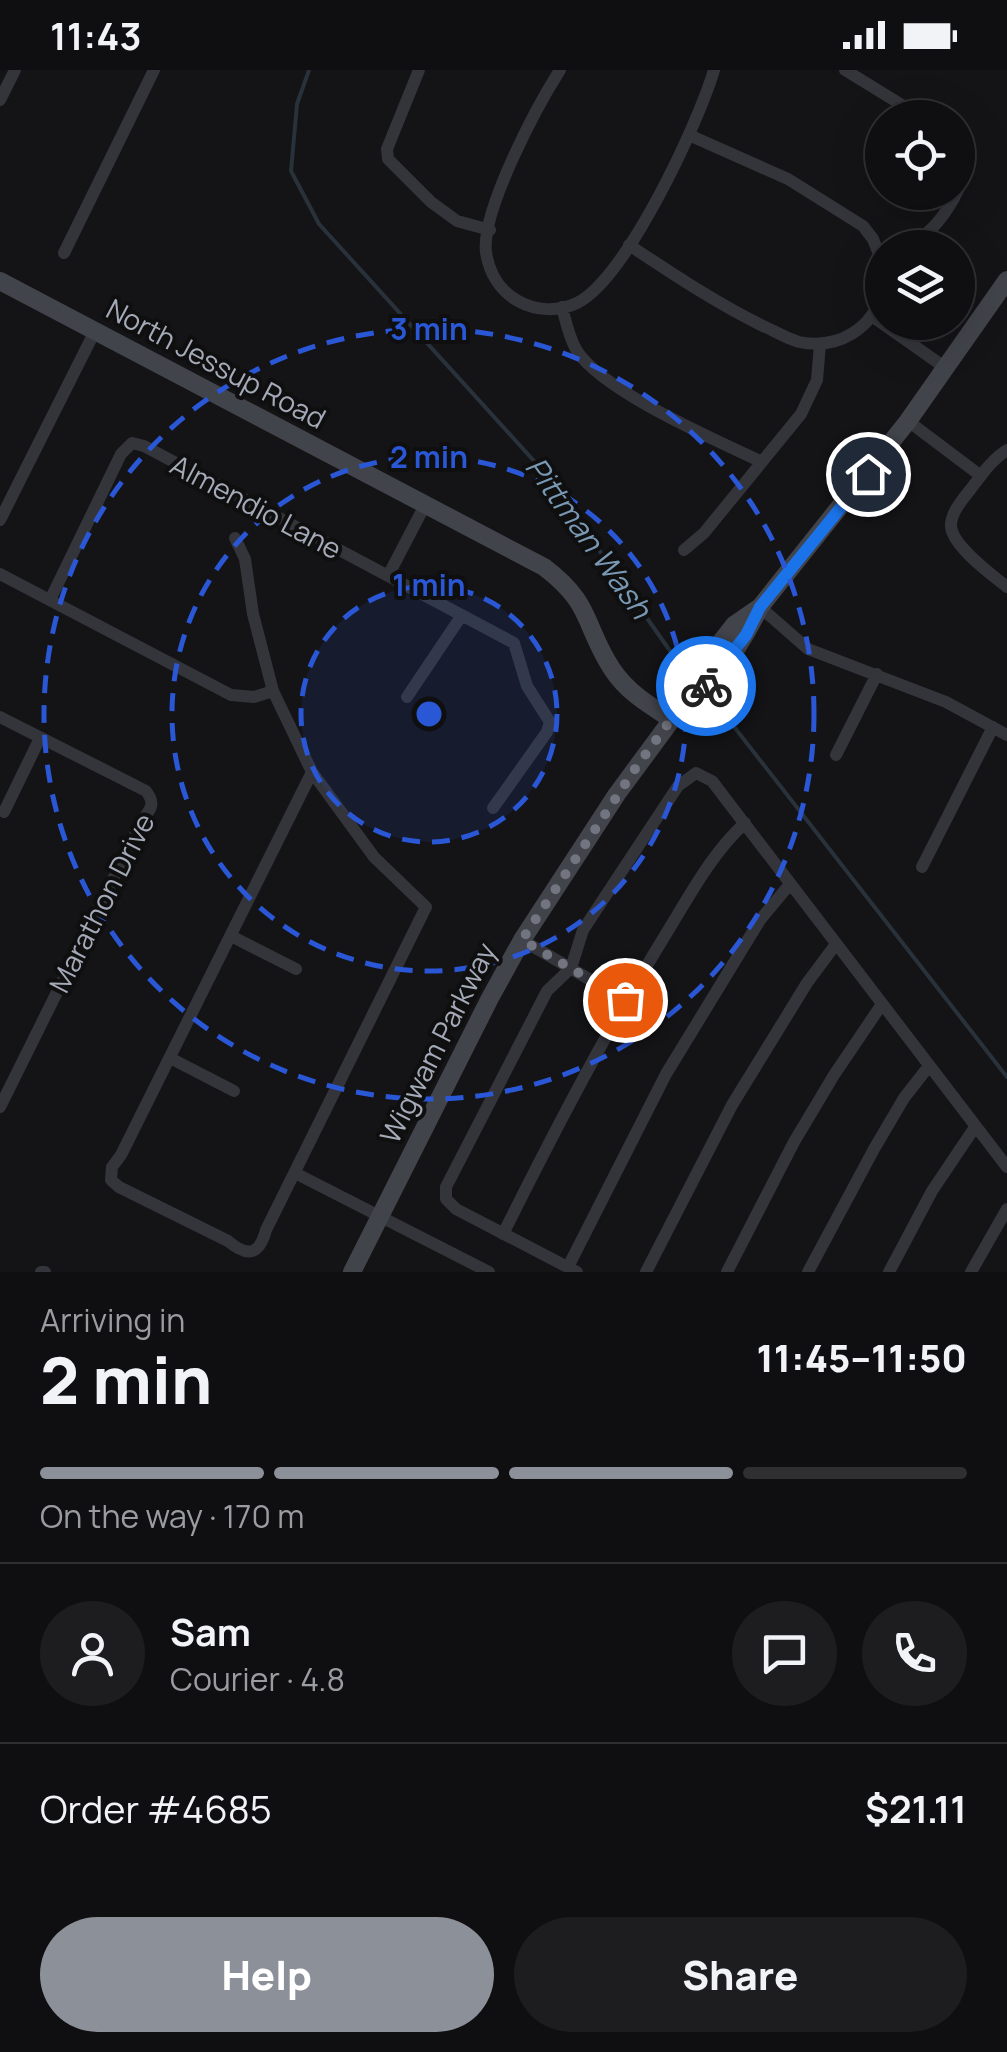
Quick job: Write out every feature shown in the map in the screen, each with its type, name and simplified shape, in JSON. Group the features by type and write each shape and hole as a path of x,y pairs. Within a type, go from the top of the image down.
{"main road":[{"name":"Wigwam Parkway","path":"352,1272 522,940 617,794 686,699 694,676 734,625 760,607 908,422 1007,280"},
{"name":"North Jessup Road","path":"0,281 544,567 561,580 585,609 602,652 624,686 672,720"}],"street":[{"path":"0,100 15,70"},
{"path":"64,253 154,70"},
{"path":"419,70 386,149 388,154 403,177 431,202 457,221 490,230"},
{"path":"560,70 511,164 486,248 491,273 504,291 520,302 550,311 577,303 596,288 629,245 662,191 714,70"},
{"path":"845,70 894,100"},
{"path":"689,135 788,178 867,230"},
{"path":"629,245 722,306 796,341 820,344 844,339 865,324"},
{"path":"562,308 570,339 591,367 660,412 762,462"},
{"path":"0,520 95,331"},
{"path":"906,340 947,369"},
{"path":"684,550 704,533 812,396 820,344"},
{"path":"908,422 981,476"},
{"name":"Almendio Lane","path":"50,600 121,454 132,443 144,446 514,643 528,686 550,722 548,732 493,808"},
{"path":"1007,450 959,504 951,528 961,547 1007,587"},
{"path":"388,576 426,505"},
{"path":"234,538 245,559 253,614 273,691 312,772 374,857 426,907 262,1245 253,1252 240,1251 228,1241 118,1187 111,1180 112,1167 312,772"},
{"path":"0,574 231,695 254,696 273,691"},
{"path":"760,607 808,648 946,702 1007,735"},
{"path":"407,698 462,615"},
{"path":"836,755 876,674"},
{"name":"Marathon Drive","path":"0,718 146,791 152,799 152,808 0,1108"},
{"path":"922,867 993,727"},
{"path":"4,812 40,738"},
{"path":"790,884 744,946 666,1074 572,1270 456,1208 446,1198 446,1187 512,1054 547,991 571,968 582,930 678,786 696,772 712,780 1007,1168"},
{"path":"503,1234 625,1000 706,871 745,823"},
{"path":"231,936 296,969"},
{"path":"522,940 625,1000"},
{"path":"646,1272 732,1105 807,983 836,944"},
{"path":"727,1272 794,1142 882,1004"},
{"path":"170,1058 234,1091"},
{"path":"808,1272 894,1115 928,1066"},
{"path":"889,1272 932,1192 976,1127"},
{"path":"295,1173 489,1272"},
{"path":"971,1272 1007,1208"}],"waterway":[{"name":"Pittman Wash","path":"309,70 297,104 291,171 319,224 544,472 680,665"},
{"name":"Pittman Wash","path":"714,701 1007,1077"}],"way so far":[{"path":"625,1000 522,940 635,769 686,699 706,686"}],"route":[{"path":"706,686 746,635 760,607 868,474"}]}
